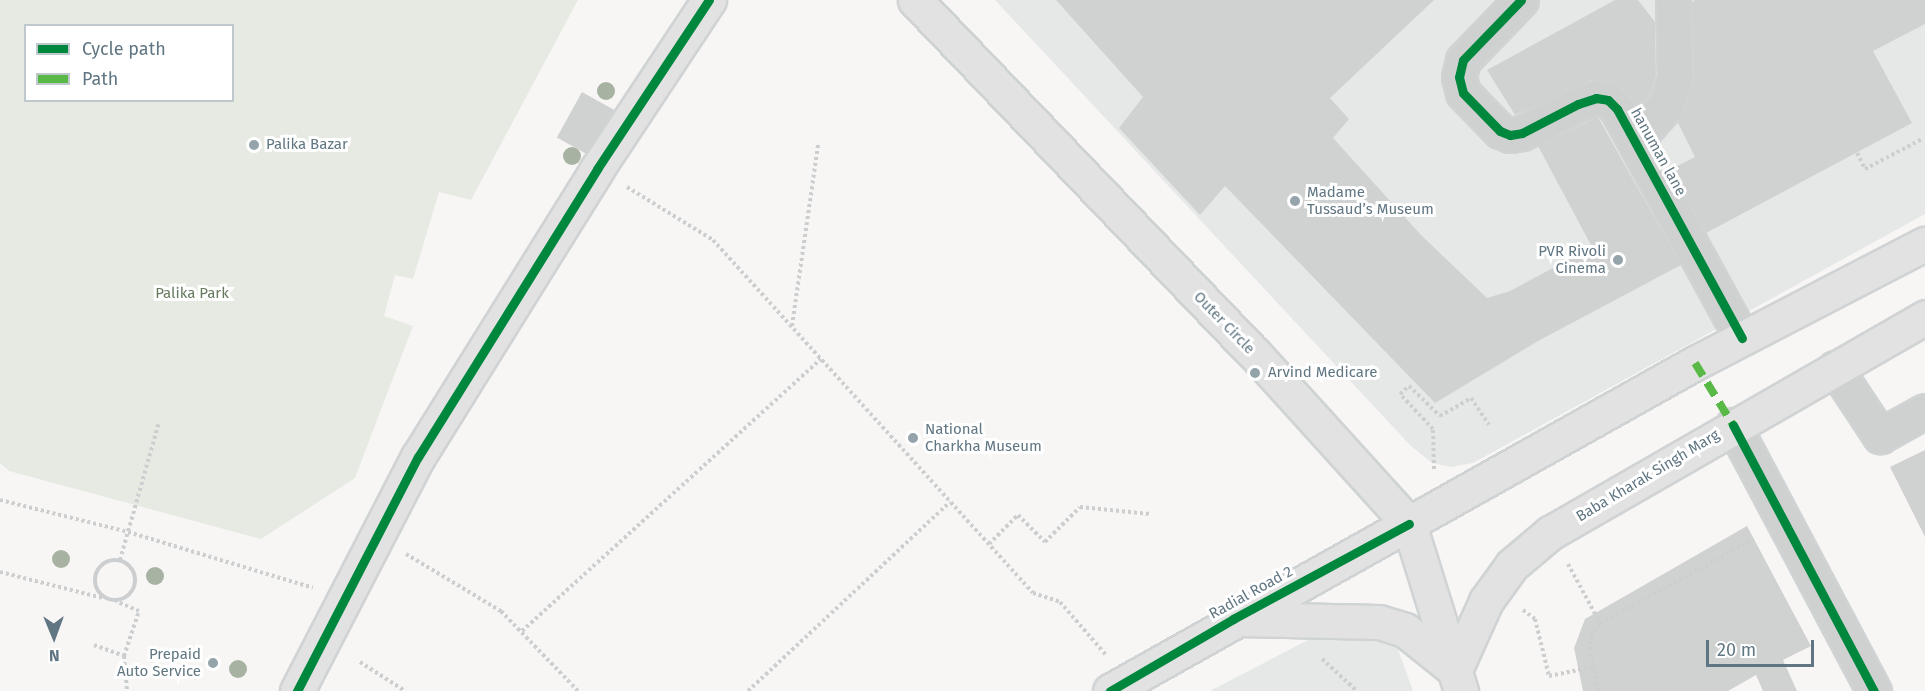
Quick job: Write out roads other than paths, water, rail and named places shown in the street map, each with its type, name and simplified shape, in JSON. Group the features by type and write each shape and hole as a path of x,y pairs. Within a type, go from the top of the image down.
{"main road":[{"path":"297,691 418,457 597,169 708,0"},
{"name":"Outer Circle","path":"915,0 1254,353 1409,524 1458,680"},
{"path":"1409,524 1742,338 1925,244"},
{"name":"Baba Kharak Singh Marg","path":"1458,680 1485,601 1512,565 1550,533 1733,425 1925,317"},
{"name":"Radial Road 2","path":"1118,686 1233,619 1409,524"},
{"path":"1233,619 1379,622 1405,630 1458,680"}],"street":[{"name":"hanuman lane","path":"1521,0 1463,60 1460,77 1463,93 1490,118 1500,131 1510,135 1522,133 1596,98 1608,100 1617,109 1742,338"},
{"path":"1635,141 1665,107 1674,80 1673,0"},
{"path":"1835,368 1880,436 1925,411"},
{"path":"1733,425 1803,561 1874,691"}],"place":[{"name":"Palika Bazar","path":"254,145"},
{"name":"Madame Tussaud’s Museum","path":"1295,201"},
{"name":"PVR Rivoli Cinema","path":"1618,260"},
{"name":"Arvind Medicare","path":"1255,373"},
{"name":"National Charkha Museum","path":"913,438"},
{"name":"Prepaid Auto Service","path":"213,663"}],"park label":[{"name":"Palika Park","path":"192,294"}]}
